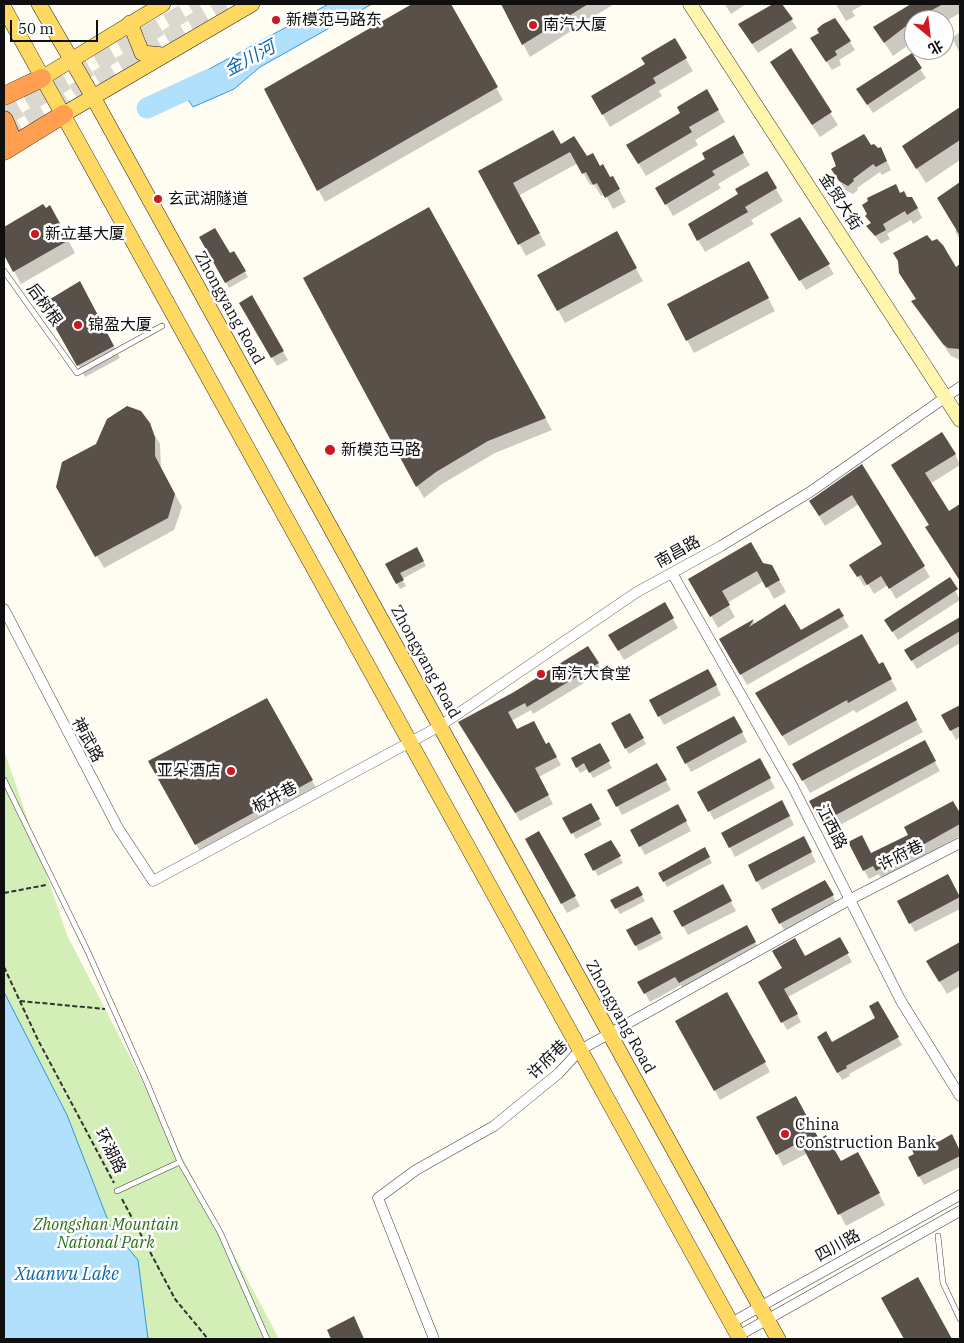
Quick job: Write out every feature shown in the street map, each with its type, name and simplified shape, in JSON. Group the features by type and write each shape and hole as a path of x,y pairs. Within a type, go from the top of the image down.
{"highway":[{"path":"4,96 42,78"},
{"path":"4,120 9,148 64,114"}],"main road":[{"name":"Zhongyang Road","path":"39,4 93,97 778,1339"},
{"path":"42,78 163,4"},
{"path":"64,114 252,4"},
{"path":"4,8 736,1333"},
{"path":"130,23 142,53 163,55"}],"street":[{"name":"金贸大街","path":"690,4 960,420"},
{"name":"南昌路","path":"410,743 440,726 637,592 810,492 960,387"},
{"name":"江西路","path":"672,573 793,787 901,1000 960,1096"},
{"name":"神武路","path":"4,609 118,828 153,881"},
{"name":"板井巷","path":"153,881 410,743"},
{"name":"许府巷","path":"434,1339 378,1198 416,1170 494,1126 559,1073 580,1050 851,899 960,842"},
{"name":"四川路","path":"736,1333 763,1312 960,1195"},
{"name":"四川路","path":"736,1333 763,1312 960,1211"}],"lane":[{"name":"后树根","path":"4,271 78,373 162,326"},
{"path":"4,780 55,883 114,1010 180,1162 220,1232 267,1339"},
{"path":"117,1191 180,1162"},
{"path":"938,1236 943,1283 960,1319"}],"path":[{"path":"4,893 55,883"},
{"name":"环湖路","path":"4,967 117,1191 175,1299 208,1339"},
{"path":"20,1001 114,1010"}],"green space":[{"name":"Zhongshan Mountain National Park","path":"4,750 67,935 166,1127 279,1339 4,1339"}],"water":[{"path":"329,4 372,4 260,67 234,89 193,107 179,86"},
{"name":"Xuanwu Lake","path":"4,992 67,1115 111,1228 138,1260 148,1339 4,1339"}],"building":[{"path":"412,4 451,4 498,87 317,191 264,89"},
{"name":"南汽大厦","path":"501,4 588,4 522,45"},
{"path":"773,4 782,4 793,19 752,44 738,24"},
{"path":"911,4 943,4 932,10 904,10 904,28 884,43 873,27"},
{"path":"835,18 851,41 835,51 837,55 826,62 810,38 819,33 817,29 823,24"},
{"path":"675,38 687,58 653,78 656,83 602,115 591,96 645,64 641,58"},
{"path":"791,48 832,112 812,125 770,62"},
{"path":"904,58 904,60 917,60 922,68 867,105 856,89"},
{"path":"707,89 719,110 689,127 692,132 638,164 626,145 680,113 677,107"},
{"path":"960,107 960,140 916,169 902,146"},
{"path":"553,130 561,144 574,136 587,156 593,153 600,166 603,164 610,177 613,176 620,189 605,198 597,183 593,185 586,172 582,174 570,152 513,183 540,233 518,245 478,171"},
{"path":"864,134 871,145 874,144 878,148 881,147 887,161 876,167 873,164 853,179 854,181 848,186 839,181 831,169 836,166 831,153"},
{"path":"734,135 744,153 712,171 715,175 665,205 655,188 705,159 702,153"},
{"path":"767,171 777,188 745,207 748,212 697,241 688,224 738,194 735,189"},
{"path":"960,182 960,236 937,198"},
{"path":"896,184 900,193 904,191 907,197 912,197 918,208 907,215 905,211 883,224 886,230 875,236 866,226 871,223 865,216 867,214 862,205 868,201 867,198"},
{"name":"新立基大厦","path":"43,204 46,208 50,205 69,240 13,272 4,255 4,227"},
{"path":"429,207 546,418 488,441 436,472 416,487 303,278"},
{"path":"800,217 830,264 799,281 770,234"},
{"path":"215,228 230,253 234,251 246,271 225,283 199,237"},
{"path":"617,231 637,268 557,311 537,275"},
{"path":"927,235 932,241 937,239 943,245 956,267 960,264 960,349 948,348 943,344 911,301 916,299 899,273 898,261 893,253"},
{"path":"749,261 769,298 686,341 667,304"},
{"name":"锦盈大厦","path":"80,281 114,346 77,366 42,304"},
{"path":"252,295 284,351 271,358 239,303"},
{"path":"127,406 141,411 150,423 155,437 155,456 175,494 168,518 95,557 56,487 62,462 96,444 107,419"},
{"path":"942,432 956,454 925,473 949,511 960,504 960,581 925,527 929,525 891,465"},
{"path":"862,464 925,566 889,589 881,576 867,585 861,575 857,577 849,565 882,544 852,495 819,516 809,501"},
{"path":"751,542 763,563 772,565 780,580 766,588 757,571 722,591 730,605 710,617 688,579"},
{"path":"417,547 424,561 400,573 404,580 396,584 385,564"},
{"path":"950,577 958,589 892,632 884,620"},
{"path":"665,602 674,618 618,651 608,635"},
{"path":"785,604 801,630 839,608 844,616 740,675 719,639 754,619 749,627"},
{"path":"960,617 960,631 911,661 904,650"},
{"path":"862,634 879,664 883,662 892,679 848,703 847,700 782,736 755,693"},
{"path":"588,646 599,663 527,707 525,703 508,712 517,729 534,721 546,744 549,742 557,757 535,768 549,795 515,813 458,722 514,692"},
{"path":"708,669 717,685 658,717 649,700"},
{"name":"亚朵酒店","path":"267,698 313,780 195,845 148,761"},
{"path":"907,701 917,720 802,781 792,764"},
{"path":"960,705 960,726 950,731 941,715"},
{"path":"630,713 644,738 625,749 611,723"},
{"path":"734,716 743,732 685,764 676,747"},
{"path":"925,740 936,761 821,823 809,801"},
{"path":"600,743 610,761 589,773 584,763 576,768 571,758"},
{"path":"760,758 771,778 708,812 697,792"},
{"path":"657,763 667,780 616,807 607,790"},
{"path":"782,800 790,816 729,848 721,833"},
{"path":"953,801 960,813 960,824 876,871 873,866 863,871 848,842 862,835 871,853 908,835 904,827"},
{"path":"591,803 600,819 571,834 562,818"},
{"path":"678,804 687,821 639,847 630,830"},
{"path":"539,831 576,896 561,904 525,839"},
{"path":"804,836 812,852 756,882 748,865"},
{"path":"611,840 621,856 593,871 584,854"},
{"path":"705,847 710,857 663,882 658,873"},
{"path":"948,874 960,897 909,924 897,901"},
{"path":"825,880 834,895 779,924 771,909"},
{"path":"723,884 732,901 682,927 673,911"},
{"path":"638,886 643,895 615,909 610,900"},
{"path":"652,917 661,933 635,946 626,930"},
{"path":"747,925 756,942 679,983 675,977 644,994 637,982"},
{"path":"840,937 849,953 784,989 798,1014 781,1023 758,982 782,968 772,951 795,938 805,956"},
{"path":"960,942 960,970 939,982 926,961"},
{"path":"727,992 766,1062 714,1091 675,1021"},
{"path":"878,1001 899,1037 846,1066 847,1068 837,1073 817,1037 826,1031 832,1042 875,1018 869,1006"},
{"path":"796,1096 819,1139 826,1135 841,1161 858,1152 880,1193 838,1215 800,1142 776,1155 756,1117"},
{"path":"952,1134 960,1151 960,1156 918,1177 908,1157 914,1154 911,1148 935,1136 938,1142"},
{"path":"918,1277 952,1339 904,1339 881,1298"},
{"path":"354,1316 364,1339 331,1339 327,1330"}],"waterway":[{"name":"金川河","path":"147,108 208,80"}],"tunnel":[{"path":"4,117 199,4"},
{"path":"4,134 225,4"}],"place":[{"name":"新模范马路东","path":"276,20"},
{"name":"南汽大厦","path":"533,25"},
{"name":"玄武湖隧道","path":"158,199"},
{"name":"新立基大厦","path":"35,234"},
{"name":"锦盈大厦","path":"78,325"},
{"name":"新模范马路","path":"330,450"},
{"name":"南汽大食堂","path":"541,674"},
{"name":"亚朵酒店","path":"231,771"},
{"name":"China Construction Bank","path":"785,1134"}]}
